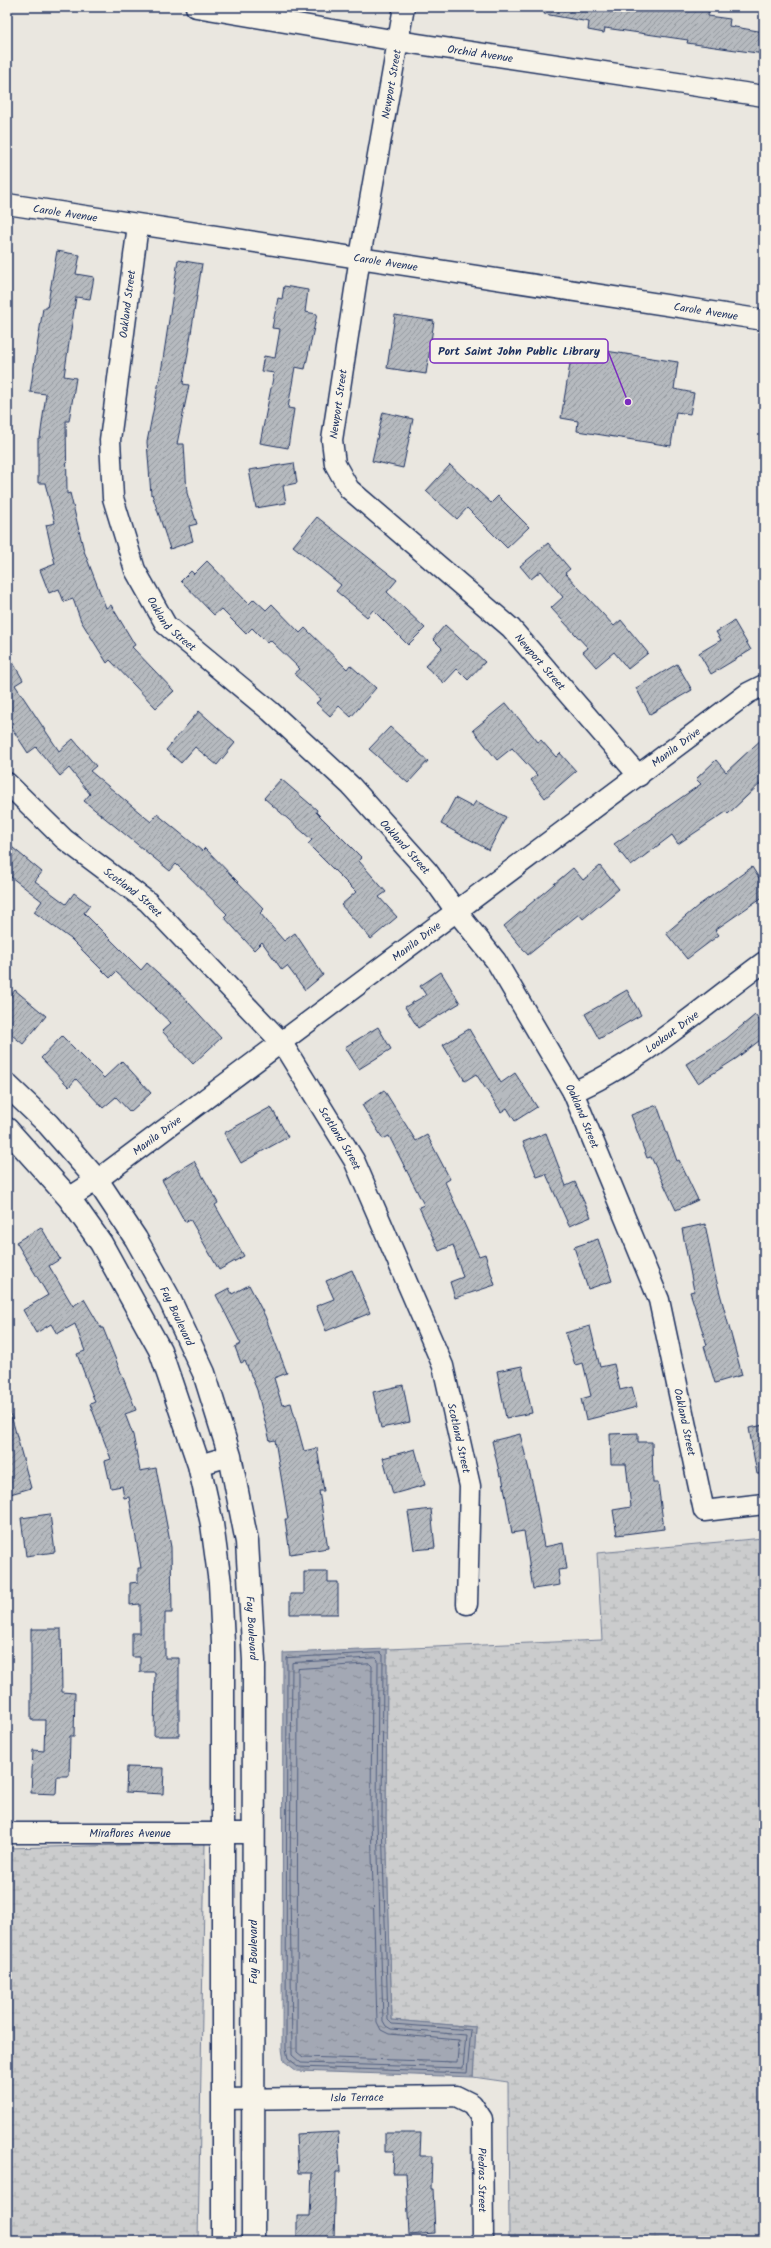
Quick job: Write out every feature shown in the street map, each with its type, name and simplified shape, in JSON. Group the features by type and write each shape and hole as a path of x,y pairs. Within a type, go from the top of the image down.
{"main road":[{"name":"Fay Boulevard","path":"7,1085 48,1124 97,1180 136,1239 168,1296 204,1373 230,1456 246,1542 254,1661 253,2241"},
{"path":"7,1129 69,1198 101,1243 160,1350 199,1465 212,1524 220,1583 222,1643 223,2241"}],"street":[{"name":"Orchid Avenue","path":"196,7 398,41 764,96"},
{"name":"Newport Street","path":"404,7 360,258 332,440 335,464 349,489 511,628 639,776"},
{"name":"Carole Avenue","path":"7,204 764,320"},
{"name":"Oakland Street","path":"138,225 110,440 113,498 135,570 166,625 270,711 351,786 428,872 456,911 496,961 573,1092 659,1300 704,1511 764,1504"},
{"name":"Manila Drive","path":"69,1198 97,1180 282,1043 748,693 764,685"},
{"name":"Scotland Street","path":"7,783 64,839 148,902 282,1043 354,1160 443,1366 470,1486 467,1604"},
{"name":"Lookout Drive","path":"573,1092 598,1080 636,1057 764,962"},
{"path":"199,1465 230,1456"},
{"name":"Miraflores Avenue","path":"7,1833 254,1833"},
{"name":"Isla Terrace","path":"222,2099 456,2096 472,2104 482,2119"},
{"name":"Piedras Street","path":"482,2119 483,2241"}],"green space":[{"path":"764,1538 764,2241 509,2241 508,2082 473,2077 476,2027 392,2020 386,1821 387,1649 602,1640 597,1553"},
{"path":"205,1843 198,2241 7,2241 7,1848"}],"water":[{"path":"387,1649 386,1821 392,2020 476,2027 473,2077 297,2071 284,2061 282,2049 283,1653"}],"building":[{"path":"545,7 709,7 708,16 730,19 729,26 764,32 764,54 687,43 688,40 605,28 604,33 588,30 589,22 544,14"},
{"path":"57,251 80,255 76,274 94,277 90,299 76,297 64,376 76,378 69,421 66,421 67,494 70,493 84,551 106,608 111,605 135,645 132,647 174,691 156,708 110,660 107,663 81,621 73,599 64,602 59,589 49,593 40,570 55,564 46,525 55,523 45,483 38,483 38,438 40,438 46,394 30,392 43,308 47,308"},
{"path":"178,260 202,264 183,384 189,385 177,444 184,444 187,493 197,524 189,526 193,541 170,549 152,494 151,495 147,442 162,366"},
{"path":"284,286 308,290 305,312 317,314 305,369 295,367 288,408 294,409 288,448 260,443 274,373 261,371 264,356 275,358 280,329 272,328 278,298 282,299"},
{"path":"395,315 434,321 426,374 387,368"},
{"path":"573,346 678,362 674,389 694,393 690,414 676,412 671,446 577,431 578,421 561,418"},
{"path":"383,412 413,419 403,468 372,461"},
{"path":"294,463 297,483 283,486 286,503 256,508 249,470"},
{"path":"450,465 491,503 498,496 529,527 507,548 467,508 457,519 426,491"},
{"path":"317,517 397,580 387,592 425,628 408,645 373,610 367,617 336,591 341,585 293,546"},
{"path":"548,543 570,569 565,573 614,626 621,620 648,653 628,669 614,652 596,667 583,652 588,648 551,608 563,597 541,571 531,579 520,566"},
{"path":"207,561 249,604 254,599 266,610 272,604 300,633 305,628 347,669 350,665 376,688 351,717 339,706 330,716 316,703 321,699 294,674 300,669 270,640 267,643 252,628 246,634 221,609 214,615 181,581 191,571 194,574"},
{"path":"734,621 751,650 711,674 699,653 721,640 716,632"},
{"path":"445,625 485,662 468,680 457,669 444,683 425,666 442,648 433,639"},
{"path":"7,652 23,680 15,685 59,751 73,739 96,766 90,771 151,822 157,814 202,851 205,848 264,909 260,913 284,941 295,933 323,975 305,990 287,966 282,970 262,942 254,950 224,917 227,914 176,864 170,871 84,801 90,794 69,768 60,776 36,747 28,753 7,721"},
{"path":"677,664 692,690 650,714 636,688"},
{"path":"506,703 538,742 541,740 556,757 560,753 576,771 545,798 531,780 537,775 512,748 497,760 473,730"},
{"path":"199,711 235,743 217,765 195,747 181,763 166,750"},
{"path":"390,727 428,761 408,783 369,749"},
{"path":"764,737 764,780 728,814 726,812 678,844 672,835 631,866 614,844 701,784 696,779 716,760 726,772"},
{"path":"281,779 317,810 316,812 362,858 359,861 386,892 379,897 397,917 371,939 341,905 356,892 308,844 312,840 264,798"},
{"path":"455,798 472,807 476,801 506,817 489,850 441,824"},
{"path":"7,843 42,872 35,881 66,904 74,893 90,905 84,913 141,970 147,963 178,991 221,1038 193,1064 162,1031 171,1023 116,972 110,978 71,939 34,912 42,901 7,874"},
{"path":"600,866 619,889 583,919 579,914 528,955 504,926 573,868 583,880"},
{"path":"752,867 764,886 764,896 715,930 719,935 687,959 666,933 699,905"},
{"path":"441,972 460,1003 418,1028 405,1007 426,995 420,986"},
{"path":"15,990 46,1016 23,1044 7,1031 7,1000"},
{"path":"627,990 641,1015 599,1039 585,1014"},
{"path":"755,1015 764,1026 764,1037 737,1058 698,1083 686,1064 726,1039"},
{"path":"378,1027 391,1049 359,1069 345,1047"},
{"path":"469,1029 501,1083 515,1073 537,1107 515,1121 507,1108 501,1112 476,1074 465,1081 443,1045"},
{"path":"62,1036 104,1078 122,1061 151,1093 130,1112 116,1097 103,1108 76,1079 69,1087 41,1058"},
{"path":"384,1090 416,1141 427,1135 450,1179 445,1182 479,1256 485,1254 495,1285 455,1298 450,1282 463,1277 453,1245 439,1251 419,1207 424,1205 389,1136 383,1139 362,1105"},
{"path":"657,1105 677,1161 679,1160 698,1200 676,1210 651,1157 647,1158 631,1115"},
{"path":"271,1107 288,1137 241,1163 224,1133"},
{"path":"546,1133 566,1186 575,1182 591,1217 569,1226 546,1174 537,1177 523,1142"},
{"path":"194,1161 218,1203 215,1205 244,1256 219,1270 190,1219 185,1222 162,1180"},
{"path":"705,1224 715,1275 742,1375 715,1383 704,1346 707,1345 690,1292 694,1291 682,1229"},
{"path":"41,1227 60,1259 49,1266 73,1306 84,1299 101,1328 103,1328 136,1410 125,1414 133,1435 140,1471 156,1468 171,1547 172,1613 165,1613 165,1658 179,1658 179,1736 154,1736 155,1672 140,1672 140,1657 132,1657 132,1633 140,1633 140,1604 130,1605 130,1583 138,1582 138,1568 141,1568 129,1497 124,1498 122,1486 111,1488 105,1461 111,1459 90,1404 95,1402 77,1354 85,1351 75,1324 57,1334 51,1324 36,1333 23,1310 48,1295 16,1242"},
{"path":"598,1239 612,1281 588,1289 574,1247"},
{"path":"352,1270 370,1313 326,1331 316,1306 334,1299 326,1281"},
{"path":"249,1285 265,1316 287,1373 274,1378 282,1405 291,1403 304,1451 317,1448 324,1491 319,1491 328,1548 290,1554 285,1519 288,1519 275,1440 270,1441 257,1390 245,1361 241,1363 235,1347 241,1344 216,1295 229,1288 232,1294"},
{"path":"590,1326 600,1367 614,1364 620,1390 632,1387 637,1407 586,1420 581,1399 591,1396 583,1363 575,1365 565,1333"},
{"path":"522,1366 532,1413 506,1418 497,1371"},
{"path":"403,1385 410,1422 381,1428 373,1392"},
{"path":"7,1415 11,1415 31,1488 7,1495"},
{"path":"764,1425 764,1474 757,1474 749,1428"},
{"path":"638,1433 638,1442 652,1442 653,1483 658,1483 664,1529 617,1535 613,1510 631,1507 626,1464 611,1464 610,1434"},
{"path":"520,1434 534,1490 544,1547 563,1543 567,1569 558,1570 560,1585 533,1589 524,1531 512,1533 502,1475 500,1476 492,1441"},
{"path":"415,1449 425,1485 393,1494 383,1458"},
{"path":"431,1509 435,1548 414,1550 408,1512"},
{"path":"50,1514 55,1552 26,1556 21,1518"},
{"path":"304,1572 328,1572 328,1582 338,1582 338,1614 290,1614 290,1594 304,1594"},
{"path":"31,1629 61,1629 62,1692 75,1693 74,1736 70,1736 69,1776 57,1776 56,1794 31,1793 33,1750 44,1751 45,1720 31,1720"},
{"path":"127,1767 164,1768 163,1794 126,1792"},
{"path":"338,2132 340,2172 336,2172 334,2238 297,2237 297,2216 310,2216 312,2173 298,2173 296,2134"},
{"path":"385,2133 421,2133 420,2156 432,2156 431,2189 433,2189 435,2233 409,2235 406,2173 393,2173 394,2152 385,2152"}],"place":[{"name":"Port Saint John Public Library","path":"628,402"}]}
